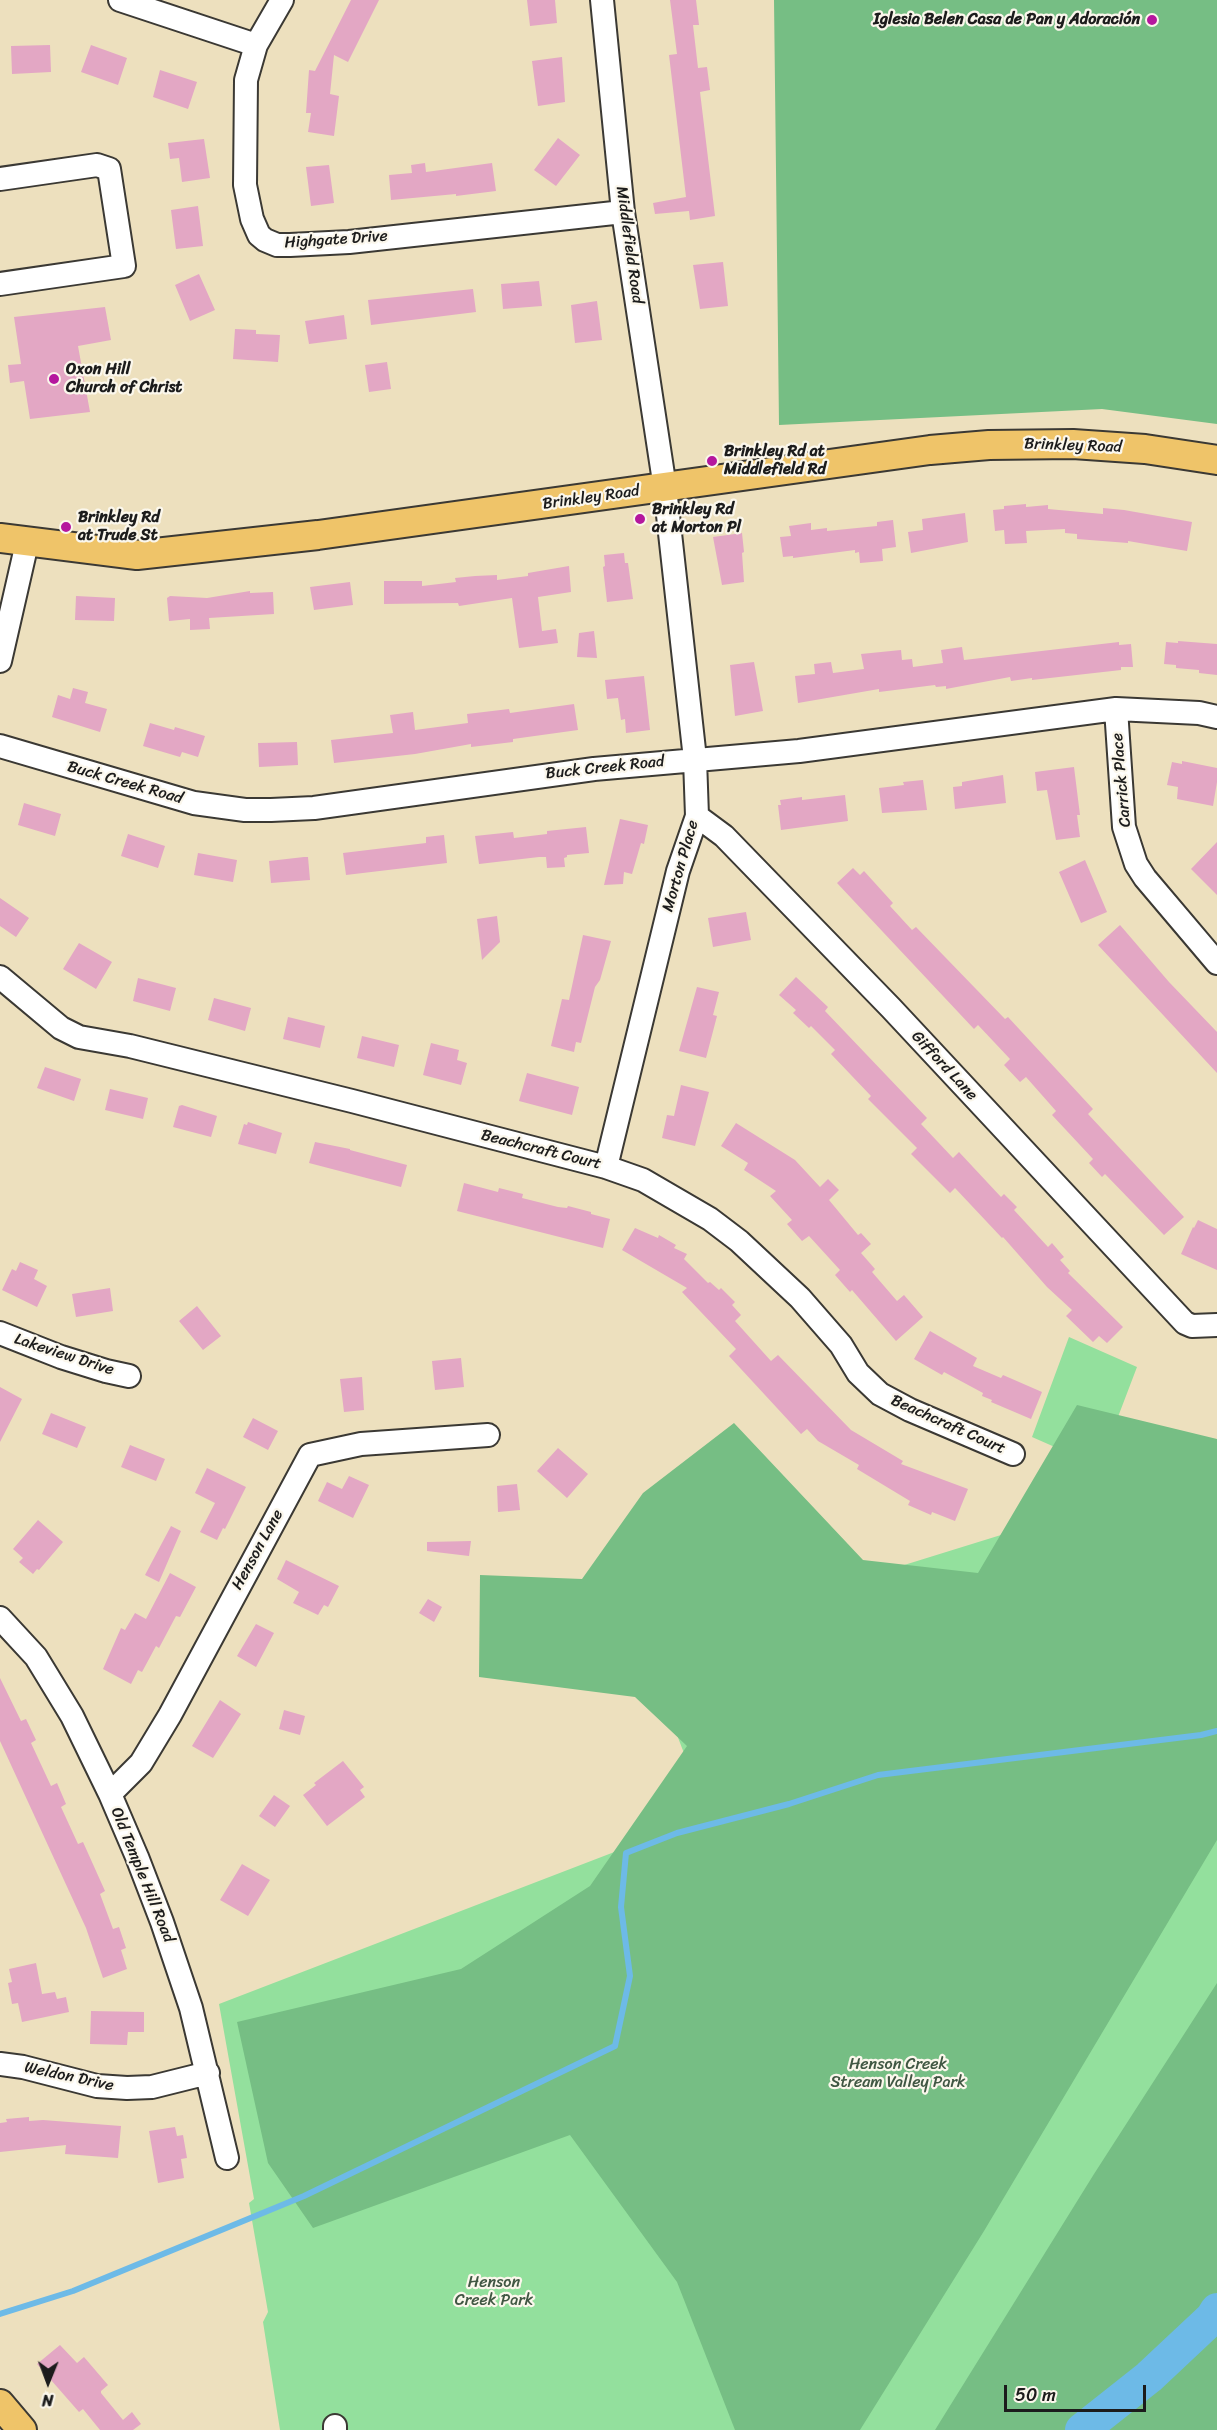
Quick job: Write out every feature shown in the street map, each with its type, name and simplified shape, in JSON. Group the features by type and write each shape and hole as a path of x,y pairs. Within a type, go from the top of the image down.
{"main road":[{"name":"Brinkley Road","path":"14,541 137,555 318,535 930,450 989,445 1073,444 1145,449 1217,460"},
{"path":"0,2404 22,2430"}],"street":[{"path":"120,0 256,45"},
{"name":"Highgate Drive","path":"282,0 256,45 246,80 245,185 252,219 259,235 265,240 290,245 349,242 623,212"},
{"name":"Middlefield Road","path":"602,0 623,212 665,488"},
{"path":"0,179 97,165 109,169 124,266 0,284"},
{"name":"Morton Place","path":"606,1167 678,871 697,816 695,759 665,488"},
{"path":"0,661 14,541"},
{"name":"Buck Creek Road","path":"0,746 162,795 218,807 245,810 314,808 520,777 799,751 1116,710 1199,713 1217,717"},
{"name":"Carrick Place","path":"1116,710 1124,827 1130,849 1144,878 1217,963"},
{"name":"Gifford Lane","path":"697,816 724,836 891,1008 1185,1323 1192,1326 1217,1325"},
{"name":"Beachcraft Court","path":"0,977 61,1028 79,1036 130,1046 606,1167 643,1180 710,1219 739,1241 800,1298 841,1345 858,1373 880,1394 910,1410 1013,1454"},
{"name":"Lakeview Drive","path":"0,1333 69,1360 129,1376"},
{"name":"Henson Lane","path":"110,1794 141,1762 170,1715 310,1455 361,1444 488,1435"},
{"name":"Old Temple Hill Road","path":"0,1618 36,1657 72,1716 110,1794 162,1922 191,2008 227,2158"},
{"name":"Weldon Drive","path":"0,2064 22,2067 97,2086 126,2088 152,2087 207,2073"}],"green space":[{"path":"774,0 1217,0 1217,424 1102,409 779,425"},
{"path":"1069,1337 1137,1367 1105,1451 1082,1459 1032,1437"},
{"name":"Henson Creek Stream Valley Park","path":"1077,1405 1217,1439 1217,1840 984,2231 860,2430 735,2430 677,2282 570,2135 313,2228 268,2163 237,2022 461,1969 590,1886 687,1746 635,1697 479,1677 480,1575 582,1579 643,1493 734,1423 863,1560 978,1573"},
{"name":"Henson Creek Stream Valley Park","path":"1217,1468 1217,2430 280,2430 263,2322 268,2312 249,2203 254,2199 219,2004 708,1816 643,1646"},
{"path":"1217,1983 1217,2430 935,2430 1094,2174"}],"building":[{"path":"351,0 379,0 348,62 334,55 330,94 339,96 334,136 308,132 311,113 306,113 309,70 315,71"},
{"path":"527,0 555,0 557,23 530,26"},
{"path":"670,0 696,0 699,25 693,25 698,68 707,67 710,90 700,92 715,216 690,220 689,211 655,214 653,203 686,197 669,55 677,54"},
{"path":"50,45 51,72 12,74 11,46"},
{"path":"91,45 127,58 118,85 81,72"},
{"path":"562,57 565,102 538,106 532,61"},
{"path":"160,70 197,82 188,109 153,97"},
{"path":"558,138 580,155 556,186 534,170"},
{"path":"204,139 210,178 182,182 179,158 170,159 168,143"},
{"path":"425,163 426,172 492,163 496,191 391,200 389,175 412,173 411,165"},
{"path":"329,165 334,203 311,206 306,167"},
{"path":"198,206 203,246 176,249 171,210"},
{"path":"723,262 728,306 700,309 693,265"},
{"path":"199,274 215,310 190,321 175,285"},
{"path":"539,281 542,306 503,309 501,284"},
{"path":"473,289 476,312 371,325 368,300"},
{"path":"597,301 602,340 575,343 571,305"},
{"name":"Oxon Hill Church of Christ","path":"105,307 111,340 78,346 90,412 30,419 24,381 10,383 8,365 21,364 14,317"},
{"path":"344,315 347,339 309,344 305,321"},
{"path":"235,329 256,330 256,334 280,335 278,362 233,359"},
{"path":"387,362 391,389 369,392 365,365"},
{"path":"1026,504 1026,507 1048,505 1048,509 1103,514 1103,508 1124,510 1192,522 1187,551 1128,541 1128,543 1077,539 1077,534 1065,533 1065,529 1026,531 1027,543 1005,544 1004,530 995,531 993,510 1004,509 1004,506"},
{"path":"965,513 968,542 911,553 908,532 923,530 922,519"},
{"path":"893,520 896,547 882,549 883,561 860,563 859,552 855,553 855,550 793,558 793,556 783,557 780,537 791,536 789,526 811,523 811,530 827,528 827,531 877,526 877,522"},
{"path":"742,533 744,582 722,585 713,537"},
{"path":"624,553 625,563 628,563 633,599 607,602 604,555"},
{"path":"569,566 571,592 538,597 542,631 556,629 558,643 519,648 512,598 459,606 458,603 384,604 384,581 422,581 422,586 456,582 455,578 475,576 497,575 497,580 528,576 528,573"},
{"path":"350,582 353,605 314,610 310,587"},
{"path":"250,591 250,593 273,592 274,614 209,618 210,629 190,630 190,619 169,621 167,598 170,596 207,598"},
{"path":"76,596 115,598 114,621 75,620"},
{"path":"594,631 597,658 577,657 579,633"},
{"path":"1178,641 1217,644 1217,675 1164,664 1166,642 1178,643"},
{"path":"1119,642 1119,645 1131,644 1133,667 1032,680 1032,678 1011,681 1010,677 946,689 946,686 936,687 935,685 879,692 879,689 798,703 795,676 815,674 814,664 831,662 833,673 864,669 861,654 901,650 902,660 912,659 913,667 943,663 941,650 962,647 964,660"},
{"path":"754,662 763,711 735,716 730,665"},
{"path":"644,676 650,730 626,733 625,719 621,720 618,698 607,699 605,680"},
{"path":"73,688 88,692 85,703 107,709 100,732 52,717 58,695 70,699"},
{"path":"574,704 578,730 513,739 513,742 471,747 471,744 415,754 334,763 331,740 393,733 390,715 413,712 415,730 468,723 467,714 509,709 510,713"},
{"path":"150,723 174,730 175,727 205,736 198,757 182,752 180,757 143,746"},
{"path":"297,742 298,765 259,767 258,743"},
{"path":"1182,761 1217,768 1213,806 1177,799 1178,787 1167,785 1172,762 1182,764"},
{"path":"1074,767 1080,815 1077,815 1080,837 1056,840 1047,790 1037,791 1035,772"},
{"path":"1003,775 1006,803 955,809 953,787 962,786 962,782"},
{"path":"923,780 927,810 882,813 879,788"},
{"path":"845,795 848,821 781,830 778,805 781,805 780,800"},
{"path":"24,803 61,814 55,836 18,825"},
{"path":"620,819 648,825 644,844 641,843 632,874 624,872 623,884 604,885"},
{"path":"586,827 589,853 567,855 564,858 565,867 547,868 546,857 479,864 475,836 513,832 514,838 547,834 547,831"},
{"path":"128,834 165,846 158,868 121,856"},
{"path":"444,835 447,863 346,875 343,853 426,843 426,837"},
{"path":"1217,842 1217,895 1191,869"},
{"path":"198,853 237,860 233,882 194,875"},
{"path":"308,857 310,880 271,883 269,861"},
{"path":"1085,860 1107,912 1081,923 1059,872"},
{"path":"853,868 860,875 864,871 893,903 890,906 912,930 916,927 1005,1019 1008,1017 1093,1109 1088,1114 1184,1217 1164,1235 1105,1174 1102,1177 1089,1163 1093,1159 1052,1115 1056,1111 1026,1077 1020,1082 1004,1065 1010,1059 978,1025 974,1029 837,883"},
{"path":"0,898 29,918 16,937 0,926"},
{"path":"746,912 751,940 713,947 708,918"},
{"path":"497,916 500,942 482,960 477,919"},
{"path":"1120,925 1169,982 1217,1032 1217,1073 1098,945"},
{"path":"583,935 611,941 600,980 595,987 581,1043 576,1042 574,1052 551,1046 562,999 569,1000"},
{"path":"79,943 112,962 96,989 63,969"},
{"path":"796,977 828,1007 825,1011 927,1118 921,1124 953,1158 959,1152 1001,1197 1004,1194 1017,1207 1014,1210 1048,1247 1052,1243 1064,1257 1060,1260 1070,1271 1068,1273 1123,1327 1107,1343 1099,1336 1093,1342 1066,1316 1072,1310 1047,1287 1003,1237 955,1188 950,1193 911,1154 917,1148 868,1099 871,1096 831,1054 835,1050 811,1026 809,1028 793,1013 796,1010 779,995"},
{"path":"138,978 176,988 170,1011 133,1001"},
{"path":"697,987 719,992 713,1015 717,1016 706,1058 679,1051"},
{"path":"214,998 251,1008 245,1031 208,1020"},
{"path":"288,1017 325,1026 320,1048 283,1039"},
{"path":"362,1036 399,1045 394,1067 357,1058"},
{"path":"431,1043 459,1050 457,1060 467,1063 461,1085 423,1075"},
{"path":"45,1067 81,1079 74,1101 37,1088"},
{"path":"527,1073 579,1087 572,1115 519,1101"},
{"path":"681,1085 709,1092 695,1146 662,1138 667,1115 674,1116"},
{"path":"110,1089 148,1098 143,1119 105,1110"},
{"path":"179,1106 217,1116 211,1137 173,1127"},
{"path":"248,1122 282,1133 276,1154 238,1144 244,1124 247,1125"},
{"path":"736,1123 795,1160 820,1187 828,1179 839,1190 829,1200 858,1235 861,1233 871,1244 861,1253 875,1269 872,1272 897,1301 904,1295 923,1317 896,1341 852,1290 850,1292 835,1275 840,1270 809,1236 802,1241 787,1224 792,1220 770,1196 776,1191 744,1170 748,1163 721,1146"},
{"path":"315,1142 407,1165 401,1187 309,1163"},
{"path":"464,1183 498,1192 499,1188 523,1194 522,1198 558,1207 567,1208 568,1206 610,1219 603,1248 457,1211"},
{"path":"1198,1220 1217,1229 1217,1270 1181,1254"},
{"path":"635,1228 658,1238 659,1235 676,1245 674,1248 687,1254 684,1259 708,1283 710,1282 719,1290 721,1288 735,1302 732,1305 741,1315 735,1321 771,1361 778,1355 851,1430 903,1461 901,1464 968,1489 955,1521 932,1512 931,1515 908,1505 910,1501 857,1469 859,1465 818,1441 807,1429 801,1434 729,1356 736,1349 682,1292 687,1288 622,1250"},
{"path":"20,1262 38,1270 34,1279 47,1286 37,1307 2,1290 12,1269 16,1271"},
{"path":"110,1288 113,1311 76,1317 72,1294"},
{"path":"197,1306 221,1336 203,1350 179,1321"},
{"path":"930,1331 977,1358 973,1366 1001,1378 1003,1375 1042,1392 1031,1419 991,1402 992,1400 982,1396 983,1393 944,1372 942,1375 914,1359"},
{"path":"461,1358 464,1387 435,1390 432,1361"},
{"path":"362,1377 364,1410 344,1412 340,1379"},
{"path":"0,1387 22,1399 0,1442"},
{"path":"51,1413 86,1427 77,1448 42,1434"},
{"path":"253,1418 278,1431 268,1450 243,1437"},
{"path":"130,1445 165,1459 156,1481 121,1467"},
{"path":"558,1448 588,1474 567,1498 537,1471"},
{"path":"207,1468 246,1487 217,1540 200,1532 215,1503 195,1493"},
{"path":"349,1476 369,1485 353,1518 318,1501 327,1482 342,1489"},
{"path":"517,1484 520,1510 498,1512 497,1486"},
{"path":"38,1520 63,1542 33,1574 19,1562 23,1558 13,1549"},
{"path":"171,1526 181,1531 159,1582 145,1575"},
{"path":"471,1541 469,1556 427,1551 427,1542"},
{"path":"286,1560 339,1586 328,1607 324,1605 318,1615 293,1603 299,1592 277,1579"},
{"path":"170,1573 196,1587 180,1617 176,1616 159,1648 156,1646 142,1672 138,1670 131,1684 103,1669 121,1628 125,1630 135,1613 146,1619"},
{"path":"428,1599 442,1607 434,1622 419,1613"},
{"path":"256,1624 274,1633 256,1667 237,1656"},
{"path":"0,1678 21,1721 26,1719 36,1740 31,1743 51,1786 57,1783 66,1804 61,1807 78,1844 83,1842 105,1891 100,1894 113,1929 119,1927 126,1948 121,1950 127,1969 103,1978 86,1928 0,1741"},
{"path":"220,1700 241,1714 213,1758 192,1746"},
{"path":"284,1710 305,1716 300,1735 279,1729"},
{"path":"343,1761 364,1787 360,1790 365,1797 327,1826 303,1795 316,1785 314,1783"},
{"path":"274,1795 290,1806 275,1827 259,1816"},
{"path":"242,1864 270,1880 248,1916 220,1900"},
{"path":"36,1963 42,1994 55,1992 57,1999 66,1997 69,2012 22,2022 18,2003 12,2004 8,1983 12,1982 9,1969"},
{"path":"91,2011 144,2012 144,2032 128,2032 127,2045 90,2044"},
{"path":"29,2117 29,2121 121,2126 118,2158 65,2154 66,2145 0,2152 0,2123 7,2122 6,2119"},
{"path":"175,2127 177,2136 183,2135 187,2158 181,2159 184,2178 158,2183 149,2131"},
{"path":"60,2345 77,2363 84,2357 108,2385 101,2393 123,2420 132,2412 141,2424 133,2430 100,2430 83,2409 79,2412 37,2364"}],"waterway":[{"path":"0,2314 73,2291 304,2196 615,2046 630,1976 621,1907 626,1853 677,1833 789,1804 878,1775 1201,1735 1217,1731"},
{"path":"1082,2430 1149,2377 1212,2318 1217,2310"}],"place":[{"name":"Iglesia Belen Casa de Pan y Adoración","path":"1152,20"},
{"name":"Oxon Hill Church of Christ","path":"54,379"},
{"name":"Brinkley Rd at Middlefield Rd","path":"712,461"},
{"name":"Brinkley Rd at Morton Pl","path":"640,519"},
{"name":"Brinkley Rd at Trude St","path":"66,527"}],"park label":[{"name":"Henson Creek Park","path":"494,2292"}]}
